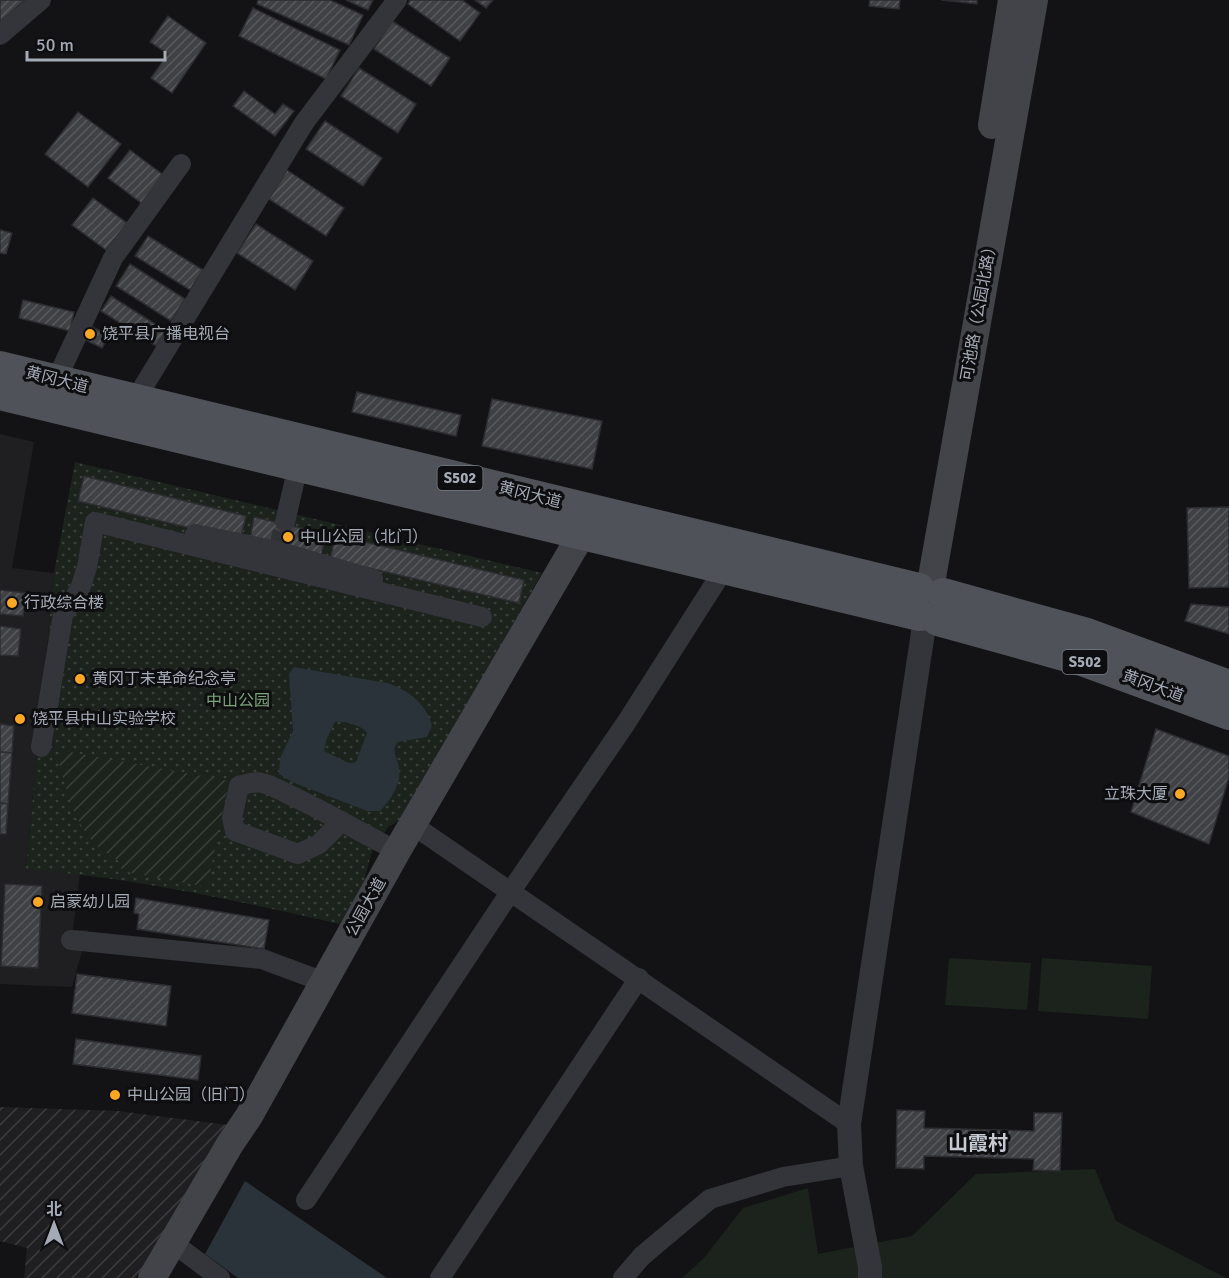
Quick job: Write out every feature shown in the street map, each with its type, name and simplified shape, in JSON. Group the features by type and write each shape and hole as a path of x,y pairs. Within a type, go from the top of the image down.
{"main road":[{"name":"可池路（公园北路）","path":"926,609 949,396 1011,0"},
{"name":"可池路（公园北路）","path":"926,609 1034,0"},
{"name":"黄冈大道","path":"0,367 926,609 1082,660 1229,714"},
{"name":"黄冈大道","path":"0,394 926,609 1087,634 1229,686"},
{"name":"公园大道","path":"152,1278 230,1144 249,1116 397,851 580,537"}],"street":[{"path":"0,35 41,0"},
{"path":"134,402 304,123 397,0"},
{"path":"54,385 113,258 181,164"},
{"path":"285,522 299,462"},
{"path":"41,747 63,615 80,589 87,567 95,522 139,532 185,532 278,551 378,580 401,598 482,617"},
{"path":"306,1200 511,891 626,723 724,569"},
{"path":"870,1278 870,1267 850,1166 849,1124 926,609"},
{"path":"342,821 320,844 298,854 235,831 232,818 239,786 261,782 342,821 397,851"},
{"path":"413,825 849,1124"},
{"path":"71,940 262,959 324,982"},
{"path":"440,1278 639,978"},
{"path":"623,1278 642,1256 710,1199 783,1178 850,1166"},
{"path":"173,1243 220,1278"}],"shaded area":[{"name":"饶平县中山实验学校","path":"0,434 34,442 12,568 54,573 26,868 80,873 73,930 88,930 72,987 0,984"},
{"path":"294,667 387,683 409,693 425,710 432,725 427,737 398,742 395,752 399,780 391,797 380,811 367,811 292,782 279,774 280,758 293,731 289,674","holes":["335,722 357,726 367,733 356,762 349,763 324,751 327,738"]},
{"path":"0,1107 118,1111 228,1125 136,1278 24,1278 27,1248 0,1241"},
{"path":"245,1181 387,1278 238,1278 205,1254"}],"green space":[{"name":"中山公园","path":"75,462 542,573 404,817 388,827 371,854 361,893 344,925 146,884 26,869 54,573"},
{"path":"65,751 229,781 207,887 122,871 120,862 94,843 76,815 59,762"},
{"path":"949,958 1031,963 1027,1010 945,1005"},
{"path":"1042,958 1152,966 1148,1019 1038,1011"},
{"path":"1095,1169 1116,1221 1226,1278 682,1278 703,1259 743,1208 808,1188 818,1254 912,1236 976,1174"}],"building":[{"path":"0,0 25,0 0,22"},
{"path":"258,0 330,0 363,15 349,45 257,4"},
{"path":"346,0 373,0 368,10"},
{"path":"410,0 462,0 480,13 460,41 408,4"},
{"path":"475,0 493,0 486,8"},
{"path":"870,0 900,0 899,9 869,6"},
{"path":"941,0 977,0 977,4"},
{"path":"253,8 340,50 326,79 239,36"},
{"path":"168,16 206,43 172,93 151,78 168,54 150,42"},
{"path":"392,21 450,58 431,86 374,49"},
{"path":"359,68 416,104 398,133 341,96"},
{"path":"244,91 275,114 283,104 294,111 275,136 233,106"},
{"path":"78,112 121,144 88,187 45,154"},
{"path":"325,121 382,158 363,186 306,149"},
{"path":"130,150 166,177 144,205 108,178"},
{"path":"287,170 344,208 326,236 269,199"},
{"path":"93,198 127,223 106,250 72,225"},
{"path":"256,224 313,261 295,290 237,253"},
{"path":"0,230 12,233 6,254 0,253"},
{"path":"148,236 203,270 190,290 135,256"},
{"path":"130,264 185,299 171,321 116,286"},
{"path":"111,296 166,331 156,346 101,311"},
{"path":"23,300 74,312 70,331 19,318"},
{"name":"饶平县广播电视台","path":"78,320 109,335 102,348 71,333"},
{"path":"357,392 461,415 456,436 352,412"},
{"path":"492,399 602,421 592,469 482,446"},
{"path":"84,476 246,516 240,540 78,501"},
{"path":"1229,507 1229,587 1189,588 1187,508"},
{"name":"中山公园（北门）","path":"254,517 326,534 321,556 250,539"},
{"path":"336,535 524,580 519,603 330,559"},
{"name":"行政综合楼","path":"0,590 26,593 23,616 0,614"},
{"path":"1191,604 1229,607 1229,634 1185,621"},
{"path":"0,626 21,629 18,656 0,655"},
{"path":"0,724 14,726 12,753 0,752"},
{"name":"立珠大厦","path":"1156,729 1229,756 1229,777 1209,844 1131,812"},
{"path":"0,752 12,753 8,804 0,803"},
{"path":"0,803 8,804 6,834 0,834"},
{"path":"5,884 42,886 38,968 1,966"},
{"path":"136,898 269,920 264,949 137,929 139,914 134,913"},
{"path":"77,974 171,986 166,1026 72,1013"},
{"path":"76,1039 201,1056 198,1080 73,1064"},
{"path":"897,1110 925,1111 924,1128 1034,1131 1034,1113 1062,1113 1060,1171 1033,1170 1034,1159 924,1156 924,1169 896,1168"}],"tunnel":[{"path":"278,551 285,522"}],"place":[{"name":"饶平县广播电视台","path":"90,334"},
{"name":"中山公园（北门）","path":"288,537"},
{"name":"行政综合楼","path":"12,603"},
{"name":"黄冈丁未革命纪念亭","path":"80,679"},
{"name":"饶平县中山实验学校","path":"20,719"},
{"name":"立珠大厦","path":"1180,794"},
{"name":"启蒙幼儿园","path":"38,902"},
{"name":"中山公园（旧门）","path":"115,1095"}],"district":[{"name":"山霞村","path":"978,1143"}]}
